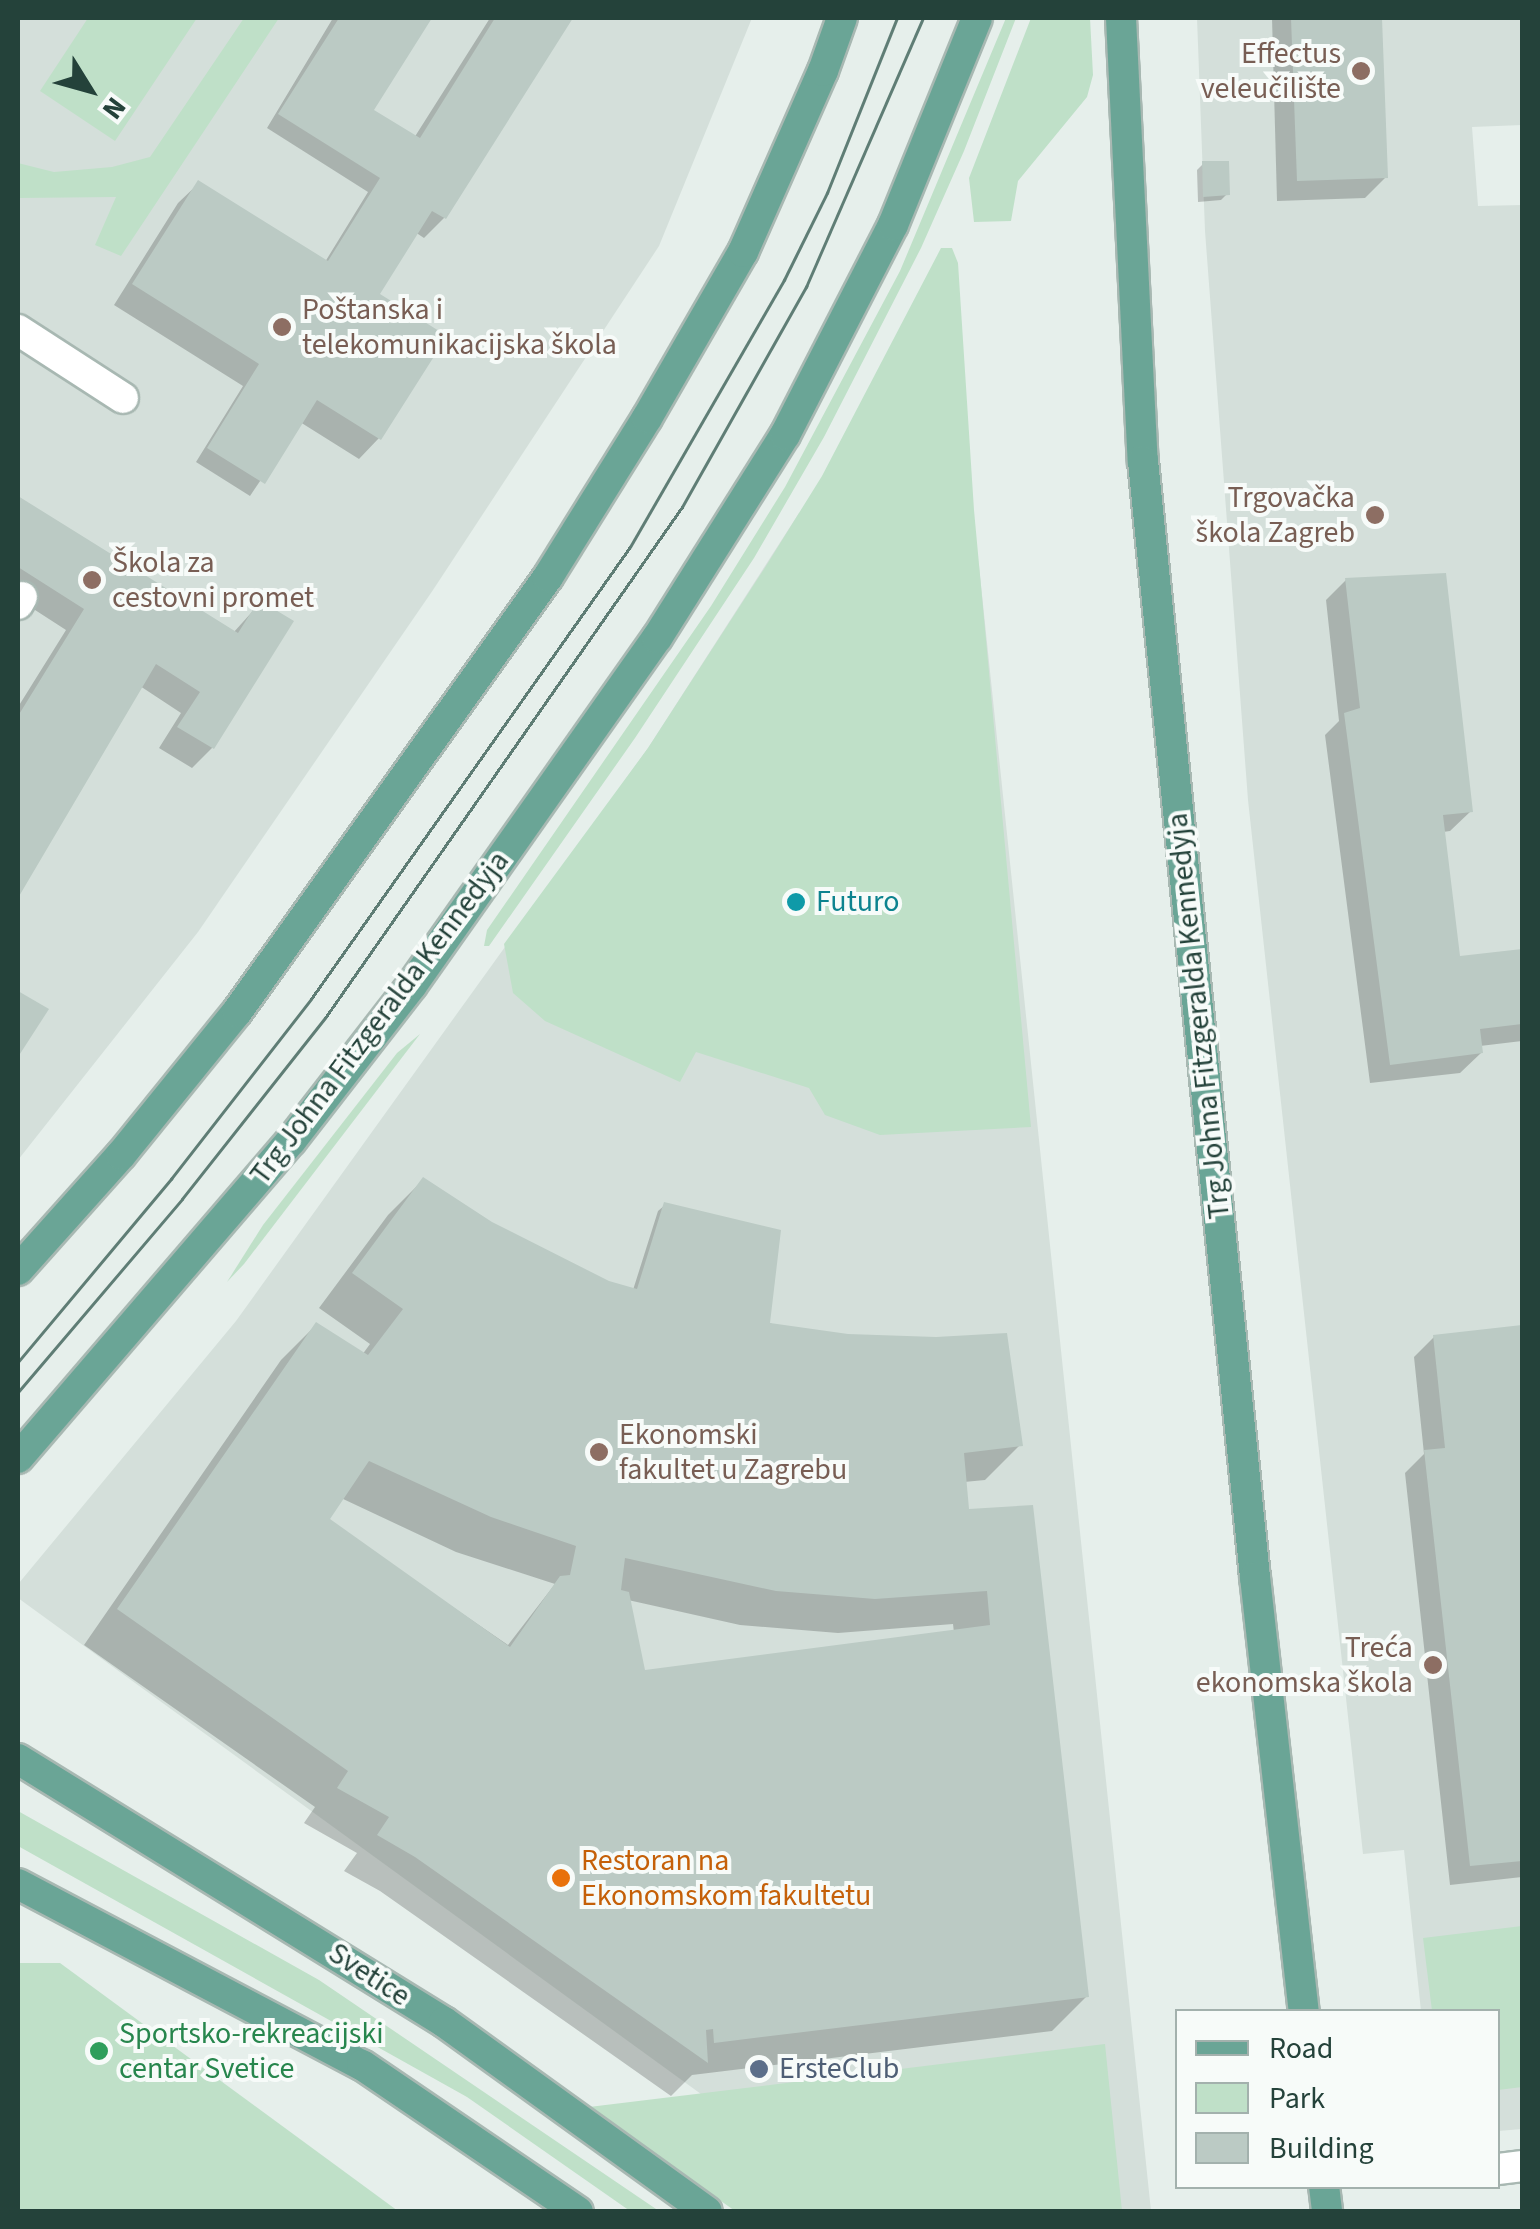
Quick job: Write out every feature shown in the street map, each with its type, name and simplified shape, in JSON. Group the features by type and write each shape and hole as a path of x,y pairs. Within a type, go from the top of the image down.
{"main road":[{"path":"18,1270 121,1155 238,1012 548,577 743,252 824,71 842,18"},
{"name":"Trg Johna Fitzgeralda Kennedyja","path":"18,1458 303,1126 412,985 657,638 785,435 884,243 977,18"},
{"name":"Trg Johna Fitzgeralda Kennedyja","path":"1120,18 1145,481 1255,1577 1304,2009"},
{"name":"Svetice","path":"18,1759 444,2022 707,2212"},
{"path":"18,1884 362,2065 444,2116 578,2212"}],"street":[{"path":"18,330 123,398"}],"shaded area":[{"path":"18,18 752,18 659,246 433,590 198,932 18,1160"},
{"path":"1197,18 1522,18 1522,125 1472,127 1478,206 1522,205 1522,2129 1500,2131 1500,2009 1421,2009 1404,1850 1363,1854 1248,800 1205,231"},
{"name":"Ekonomski fakultet u Zagrebu","path":"799,513 979,566 1151,2211 862,2211 18,1598 19,1583 236,1321 648,748"}],"green space":[{"path":"88,18 197,18 115,141 40,91"},
{"path":"244,18 279,18 121,256 95,245 116,197 18,198 18,163 54,172 112,167 150,157"},
{"path":"1006,18 1016,18 964,151 921,248 824,437 754,558 635,738 489,946 484,946 487,930 711,606 785,487 900,271"},
{"path":"1031,18 1090,18 1093,75 1087,97 1018,181 1011,221 974,222 969,178"},
{"path":"941,248 952,248 958,263 974,510 1031,1127 880,1135 825,1115 809,1088 696,1052 680,1082 545,1021 513,993 504,944 648,748 766,566 822,476"},
{"path":"420,1034 227,1282 263,1225 397,1053"},
{"path":"18,1811 319,1980 659,2211 630,2211 467,2097 18,1846"},
{"path":"1522,1926 1522,2087 1500,2090 1500,2009 1432,2009 1423,1938"},
{"name":"Sportsko-rekreacijski centar Svetice","path":"18,1963 60,1963 398,2211 18,2211"},
{"path":"1105,2044 1122,2211 735,2211 589,2107"}],"building":[{"path":"339,18 432,18 374,110 420,138 495,18 573,18 446,219 432,211 380,294 447,336 381,440 317,400 265,484 207,448 259,364 132,284 198,180 328,261 380,178 278,114"},
{"path":"1291,18 1382,18 1388,178 1297,181"},
{"path":"1202,161 1229,161 1230,195 1203,197"},
{"path":"18,496 238,633 259,600 294,621 214,749 177,727 200,692 156,664 18,898 18,716 84,609 18,567"},
{"path":"1446,573 1473,812 1443,815 1460,956 1522,949 1522,1024 1480,1029 1483,1053 1390,1065 1344,713 1360,708 1345,578"},
{"path":"18,991 49,1009 18,1057"},
{"path":"423,1177 492,1222 609,1281 637,1289 664,1202 781,1230 770,1323 848,1334 936,1337 1007,1333 1023,1446 964,1453 969,1509 1033,1505 1089,1997 714,2043 713,2029 706,2030 708,2063 415,1857 377,1835 389,1817 337,1788 348,1771 117,1609 316,1322 368,1355 403,1309 352,1273","holes":["369,1461 491,1517 576,1546 570,1575 560,1576 510,1647 330,1519","625,1558 776,1591 875,1599 987,1591 990,1625 645,1670 629,1592 621,1590"]},
{"path":"1522,1325 1522,1861 1470,1866 1424,1450 1445,1448 1433,1335"}],"tram line":[{"path":"18,1362 171,1179 311,999 630,547 784,280 827,193 897,18"},
{"path":"18,1392 182,1199 325,1018 682,507 806,287 923,18"}],"place":[{"name":"Effectus veleučilište","path":"1361,71"},
{"name":"Poštanska i telekomunikacijska škola","path":"282,327"},
{"name":"Trgovačka škola Zagreb","path":"1375,515"},
{"name":"Škola za cestovni promet","path":"92,580"},
{"name":"Futuro","path":"796,902"},
{"name":"Ekonomski fakultet u Zagrebu","path":"599,1452"},
{"name":"Treća ekonomska škola","path":"1433,1665"},
{"name":"Restoran na Ekonomskom fakultetu","path":"561,1878"},
{"name":"Sportsko-rekreacijski centar Svetice","path":"99,2051"},
{"name":"ErsteClub","path":"759,2069"}]}
